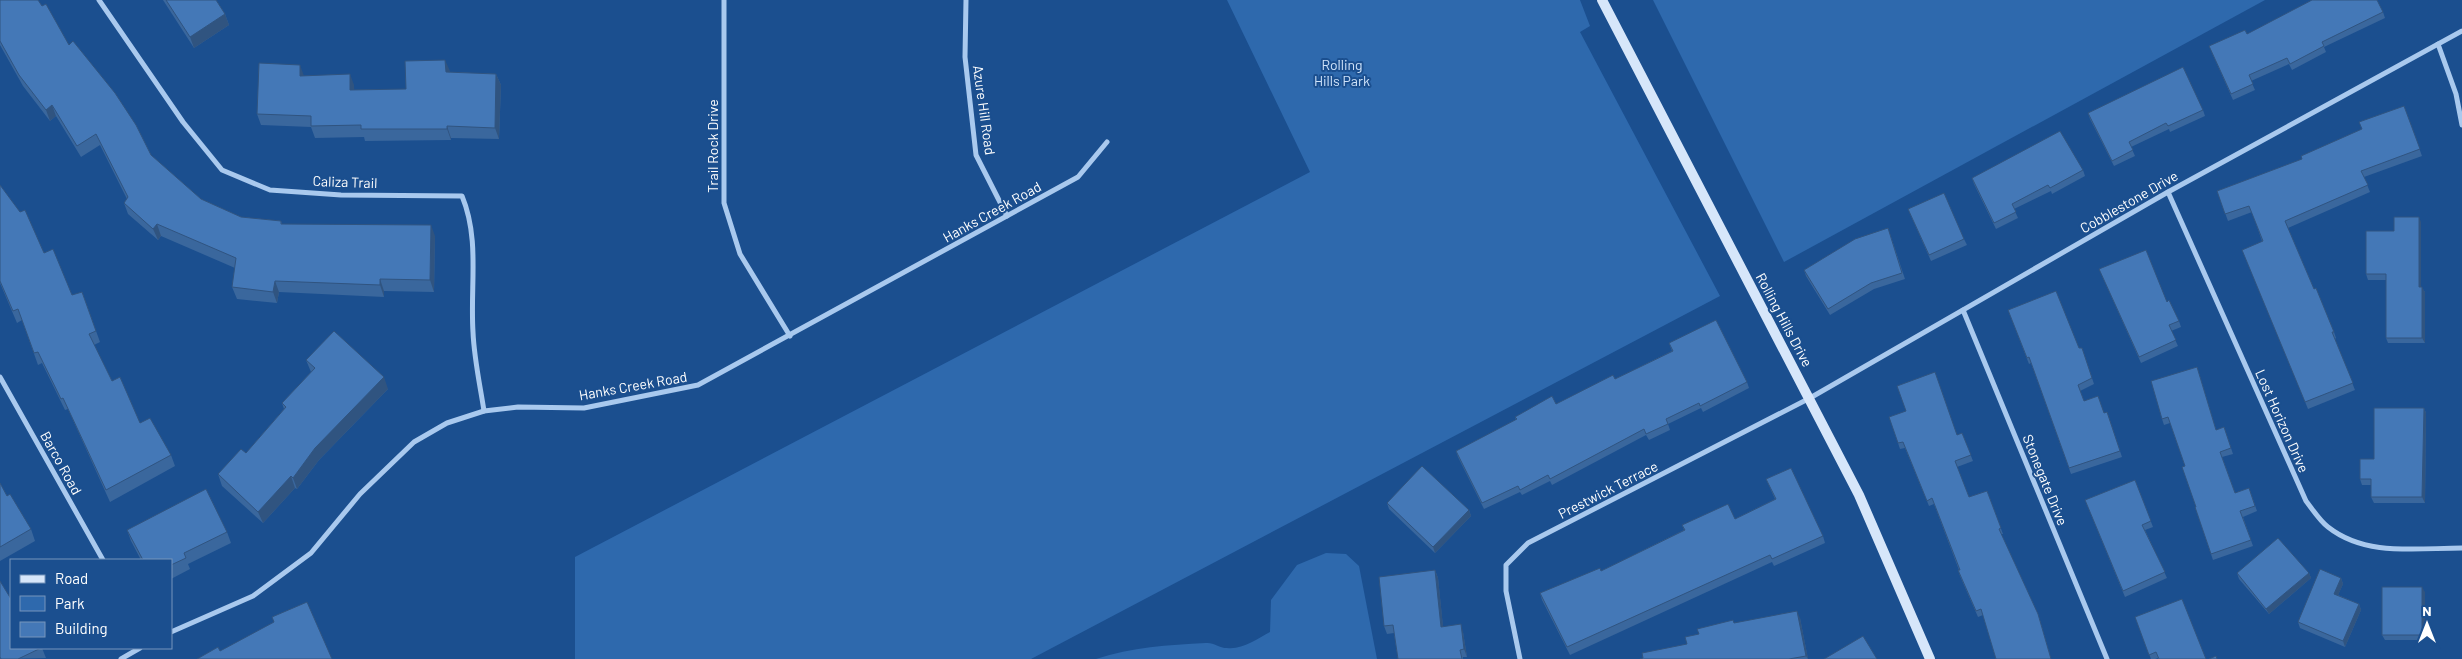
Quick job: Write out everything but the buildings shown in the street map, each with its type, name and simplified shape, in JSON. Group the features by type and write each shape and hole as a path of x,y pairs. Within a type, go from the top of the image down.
{"street":[{"name":"Caliza Trail","path":"99,0 184,122 222,170 270,190 341,195 462,196 470,215 473,240 472,331 484,411"},
{"name":"Trail Rock Drive","path":"724,0 724,203 740,254 790,336"},
{"name":"Azure Hill Road","path":"966,0 965,57 976,155 1007,216"},
{"name":"Rolling Hills Drive","path":"1602,0 1859,495 1930,659"},
{"name":"Cobblestone Drive","path":"1810,398 2168,192 2462,31"},
{"path":"2438,44 2456,94 2462,125"},
{"name":"Hanks Creek Road","path":"172,632 253,596 310,553 360,494 414,442 448,423 484,411 518,407 584,408 698,385 1078,177 1107,142"},
{"name":"Lost Horizon Drive","path":"2168,192 2306,502 2327,526 2344,538 2362,545 2386,549 2462,548"},
{"name":"Stonegate Drive","path":"1963,310 2107,659"},
{"name":"Barco Road","path":"0,376 103,559"},
{"name":"Prestwick Terrace","path":"1520,659 1506,591 1506,565 1528,543 1810,398"},
{"path":"121,659 138,649"}],"green space":[{"name":"Rolling Hills Park","path":"1227,0 1580,0 1590,26 1580,32 1720,296 1031,659 575,659 575,557 1310,172"},
{"path":"1653,0 2265,0 1784,262"},
{"path":"1326,553 1346,554 1359,566 1377,659 1096,659 1137,649 1164,646 1209,643 1224,648 1233,648 1249,643 1270,632 1271,600 1297,565"}]}
